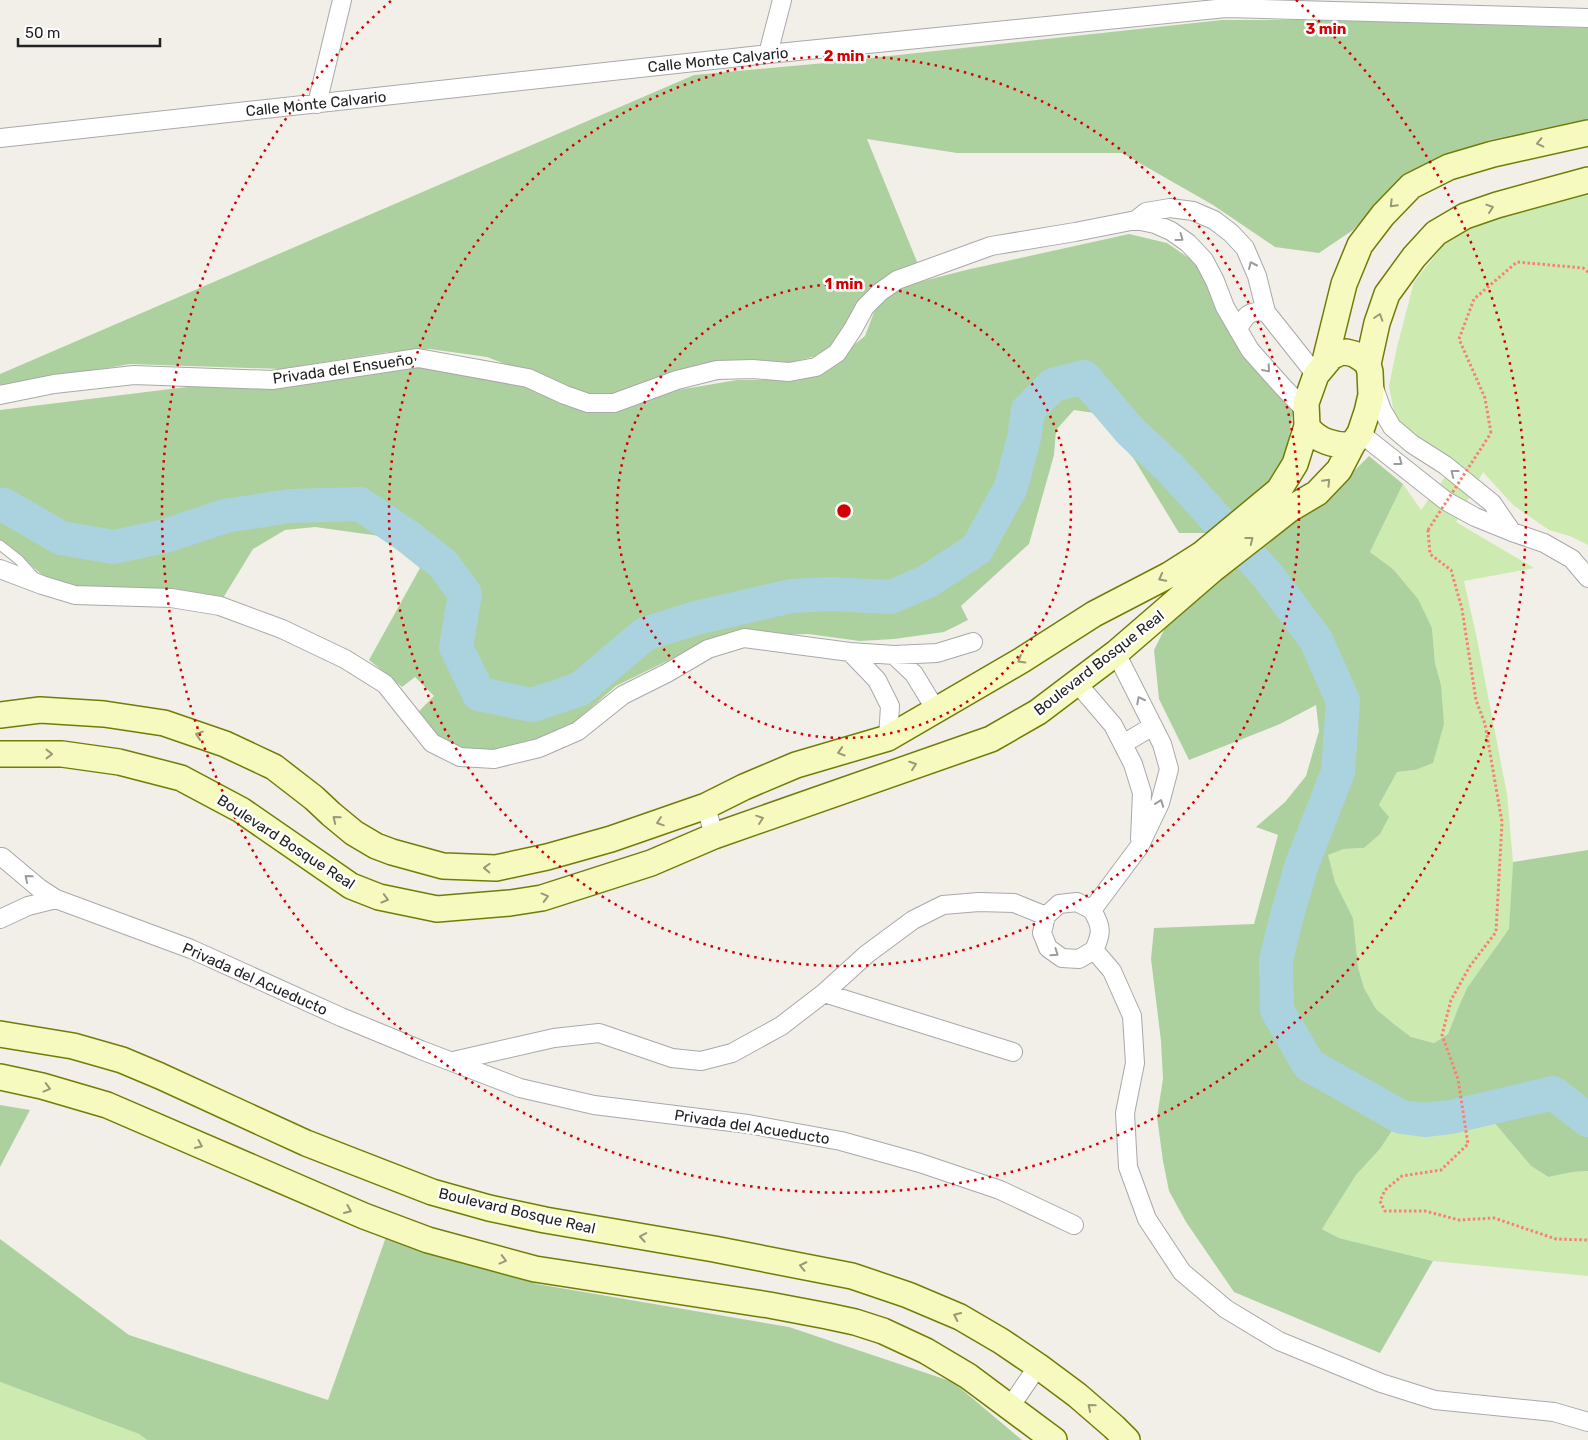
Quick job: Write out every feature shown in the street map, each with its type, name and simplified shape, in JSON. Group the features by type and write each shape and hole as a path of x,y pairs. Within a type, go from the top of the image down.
{"street":[{"path":"317,104 342,0"},
{"path":"768,54 782,0"},
{"name":"Calle Monte Calvario","path":"0,138 1227,4 1588,18"},
{"path":"1588,134 1493,154 1449,167 1411,186 1383,215 1360,246 1344,284 1320,370 1306,403 1306,418 1311,432 1330,444 1356,439 1446,501 1475,517 1544,542 1572,559 1588,578"},
{"path":"1356,439 1367,412 1371,395 1369,372 1377,323 1387,294 1414,257 1436,233 1465,216 1497,205 1588,180"},
{"name":"Privada del Ensueño","path":"1136,220 1146,212 1170,208 1193,211 1214,220 1231,233 1245,248 1257,276 1266,312 1320,370"},
{"name":"Privada del Ensueño","path":"0,395 54,384 134,375 272,380 418,358 528,378 588,403 614,403 677,380 717,370 753,369 789,372 816,367 837,353 865,307 880,292 897,280 991,246 1136,220 1155,224 1171,231 1188,243 1204,260 1224,307 1250,350 1306,418"},
{"path":"1238,330 1244,318 1255,311 1266,312"},
{"path":"1320,370 1331,357 1339,353 1354,354 1369,372 1382,410 1392,427 1412,444 1445,465 1492,503 1512,532"},
{"name":"Boulevard Bosque Real","path":"1285,500 1306,418"},
{"name":"Boulevard Bosque Real","path":"0,754 62,754 119,762 181,778 241,810 352,886 387,899 437,909 510,903 542,898 651,863 714,836 991,739 1038,712 1116,653 1207,562 1285,500 1317,493 1339,470 1356,439"},
{"name":"Boulevard Bosque Real","path":"0,715 40,710 104,714 164,724 216,741 274,767 314,798 354,833 376,846 443,866 496,868 547,857 611,839 706,806 744,787 796,765 888,738 1022,660 1094,614 1169,575 1207,562"},
{"path":"0,569 75,595 171,598 220,606 282,629 345,659 385,684 432,743 460,757 494,759 539,748 578,731 623,695 708,649 744,638 850,652 894,655 938,653 973,642"},
{"path":"850,652 877,680 890,706 888,738"},
{"path":"1092,910 1139,847 1160,803 1169,769 1162,744 1116,653"},
{"path":"894,655 914,674 936,710"},
{"path":"1077,683 1113,726 1133,764 1142,793 1139,847"},
{"path":"1123,744 1153,726"},
{"path":"706,806 714,836"},
{"name":"Privada del Acueducto","path":"0,857 56,899 191,949 341,1017 520,1088 594,1105 748,1124 841,1141 920,1163 1000,1190 1074,1225"},
{"path":"0,919 28,906 56,899"},
{"path":"453,1061 554,1038 599,1033 672,1058 701,1061 732,1053 781,1026 824,993 867,954 913,920 943,906 979,902 1014,903 1046,916"},
{"path":"1077,902 1092,910 1100,923 1100,937 1094,950 1079,959 1062,958 1048,948 1042,933 1046,916 1059,904 1077,902"},
{"path":"1094,950 1112,971 1132,1016 1135,1064 1125,1113 1128,1167 1147,1219 1182,1272 1226,1309 1279,1341 1381,1383 1435,1400 1554,1412 1588,1422"},
{"path":"824,993 1013,1052"},
{"name":"Boulevard Bosque Real","path":"0,1034 73,1046 122,1060 306,1143 432,1192 489,1208 544,1220 714,1249 852,1276 908,1295 960,1317 1001,1341 1077,1395 1127,1440"},
{"path":"0,1077 42,1086 107,1105 356,1213 428,1240 535,1269 769,1305 836,1318 883,1331 926,1351 968,1376 1054,1440"},
{"path":"1010,1407 1038,1366"}],"lane":[{"path":"0,545 19,560 42,585"}],"path":[{"path":"1588,272 1583,268 1517,262 1474,299 1459,340 1485,398 1492,433 1428,530 1430,554 1451,570 1462,609 1476,700 1485,724 1502,822 1496,932 1470,966 1451,1000 1442,1035 1458,1079 1468,1144 1441,1170 1402,1176 1385,1190 1380,1201 1385,1211 1425,1211 1459,1220 1494,1218 1556,1239 1588,1240"}],"green space":[{"path":"1222,20 1335,20 1588,28 1588,119 1489,140 1397,182 1353,230 1319,253 1275,247 1213,205 1122,153 957,153 867,139 920,269 820,355 777,366 610,397 572,394 546,380 487,357 430,349 388,352 281,369 130,364 0,387 0,374 694,75 825,63"},
{"path":"1588,192 1588,545 1570,536 1549,530 1513,505 1483,472 1456,522 1534,568 1464,581 1507,794 1513,862 1510,929 1467,988 1448,1034 1434,1043 1411,1037 1394,1024 1376,1009 1364,988 1358,967 1353,918 1335,882 1327,854 1344,849 1364,848 1379,805 1397,772 1415,770 1441,685 1435,663 1432,628 1393,569 1370,552 1403,484 1421,510 1456,462 1416,437 1395,418 1389,386 1414,282 1445,243 1461,232 1492,216"},
{"path":"1129,234 1167,243 1199,265 1293,408 1286,460 1260,495 1212,533 1179,533 1134,459 1094,413 1074,410 1056,430 1054,455 1029,544 961,606 968,620 944,632 894,639 860,641 808,634 716,637 616,686 563,732 503,752 477,755 440,741 419,711 434,696 415,677 402,687 369,660 420,568 380,536 315,527 285,530 253,549 223,598 153,588 82,592 44,577 10,546 0,540 0,410 211,384 416,364 482,373 620,410 672,391 737,380 780,380 820,372 865,336 876,307 900,287 966,270"},
{"path":"1369,456 1403,484 1370,552 1393,569 1418,599 1432,628 1435,663 1441,685 1444,724 1433,763 1415,770 1397,772 1379,805 1389,817 1380,834 1364,848 1344,849 1328,855 1335,882 1353,918 1358,967 1364,988 1376,1009 1411,1037 1434,1043 1448,1034 1467,988 1509,929 1513,862 1588,850 1588,1171 1548,1177 1531,1166 1486,1113 1425,1120 1401,1117 1380,1149 1356,1175 1322,1229 1339,1238 1433,1261 1380,1353 1234,1292 1186,1222 1169,1191 1157,1117 1163,1079 1161,1041 1151,959 1154,928 1254,924 1278,835 1256,827 1285,802 1306,776 1319,731 1316,705 1280,724 1189,760 1159,699 1154,650 1166,626 1197,594 1334,491"},
{"path":"0,1105 30,1110 0,1167"},
{"path":"1486,1113 1531,1166 1547,1177 1588,1171 1588,1276 1433,1261 1339,1238 1322,1229 1356,1175 1380,1149 1401,1117 1425,1120"},
{"path":"386,1237 537,1284 789,1327 953,1382 1022,1440 147,1440 139,1434 0,1382 0,1239 129,1335 328,1400"},
{"path":"0,1382 139,1434 147,1440 0,1440"}],"waterway":[{"path":"0,505 4,505 61,538 114,547 165,536 225,516 290,506 360,504 410,538 443,564 465,594 456,647 479,694 532,705 580,689 645,634 696,618 791,596 830,594 891,597 928,581 977,549 1011,487 1024,438 1028,410 1053,385 1084,377 1130,431 1170,468 1268,576 1316,640 1343,701 1338,772 1302,864 1276,960 1277,1010 1309,1065 1401,1117 1425,1120 1451,1117 1553,1093 1588,1120"}]}
